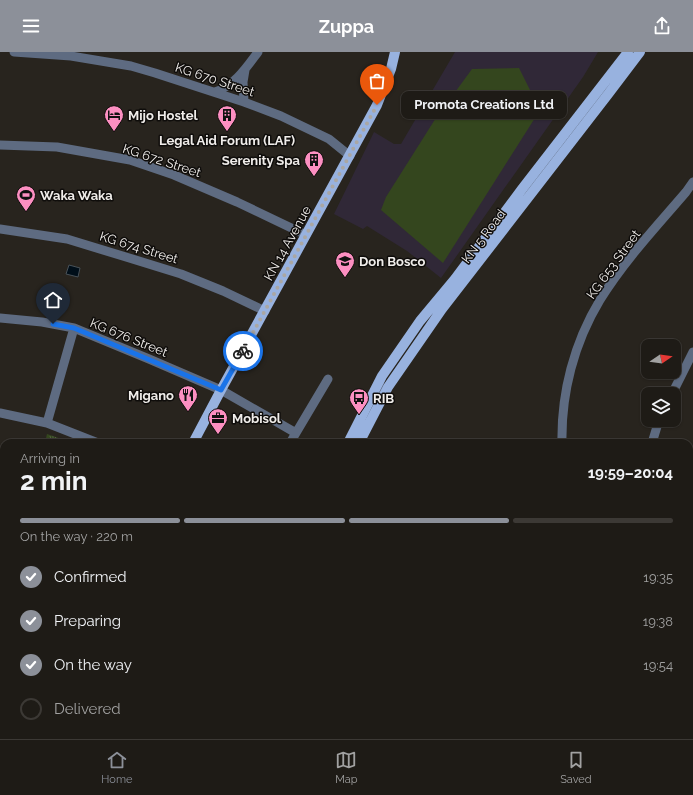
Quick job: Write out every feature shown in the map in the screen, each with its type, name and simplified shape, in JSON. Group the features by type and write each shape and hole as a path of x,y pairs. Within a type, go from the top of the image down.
{"main road":[{"name":"KN 14 Avenue","path":"196,439 221,390 377,105 391,69 395,52"},
{"name":"KN 5 Road","path":"350,439 382,376 420,321 455,279 522,189 628,52"},
{"name":"KN 5 Road","path":"361,439 388,387 442,309 640,52"}],"street":[{"name":"KG 670 Street","path":"14,52 71,56 131,66 215,92 281,116 329,139 350,156"},
{"path":"215,92 225,89 232,84 245,70 258,52"},
{"path":"244,102 243,82 245,70"},
{"name":"KG 672 Street","path":"0,144 57,148 130,160 181,178 237,202 306,235"},
{"name":"KG 653 Street","path":"562,439 562,411 570,368 589,321 599,301 629,259 693,182"},
{"name":"KG 674 Street","path":"0,229 67,239 133,259 181,274 223,291 265,311"},
{"name":"KG 676 Street","path":"0,318 42,322 74,328 221,390 296,433"},
{"path":"47,423 74,328"},
{"path":"676,387 693,352"},
{"path":"292,439 328,379"},
{"path":"0,413 47,423 88,439"},
{"path":"653,439 657,427"}],"shaded area":[{"path":"455,52 598,52 583,77 441,278 407,251 367,226 363,229 334,214 374,132 394,144 401,144"}],"green space":[{"path":"519,68 540,110 443,263 381,210 386,197 434,121 472,69"},
{"path":"47,434 61,439 46,439"}],"water":[{"path":"69,265 80,268 78,277 66,274"}],"way so far":[{"path":"243,351 377,105"}],"place":[{"name":"Promota Creations Ltd","path":"377,105"},
{"name":"Mijo Hostel","path":"114,132"},
{"name":"Legal Aid Forum (LAF)","path":"227,132"},
{"name":"Serenity Spa","path":"314,177"},
{"name":"Waka Waka","path":"26,212"},
{"name":"Don Bosco","path":"345,278"},
{"name":"Migano","path":"188,412"},
{"name":"RIB","path":"359,415"},
{"name":"Mobisol","path":"218,435"}],"route":[{"path":"53,324 74,328 221,390 243,351"}]}
